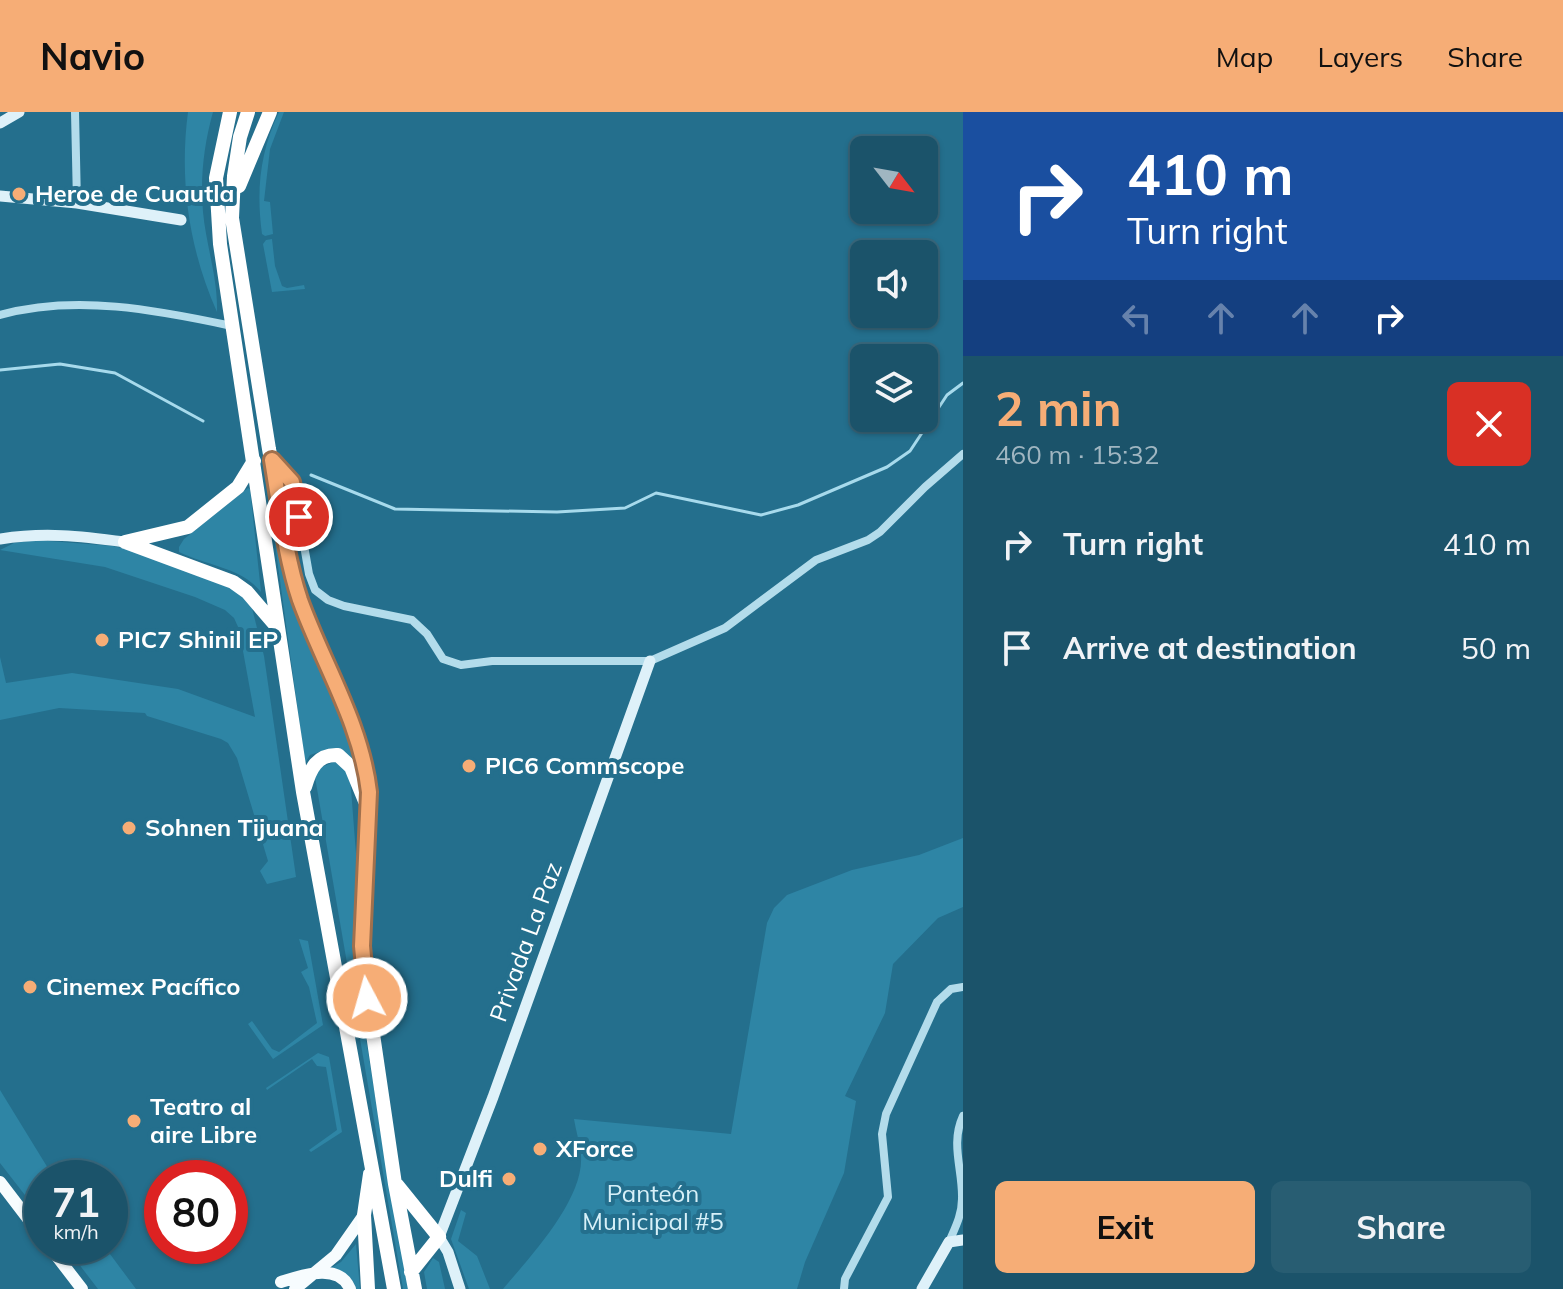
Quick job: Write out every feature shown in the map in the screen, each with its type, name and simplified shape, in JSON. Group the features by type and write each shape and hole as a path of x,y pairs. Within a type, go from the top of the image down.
{"highway":[{"path":"230,112 216,178 216,209 232,326 303,792 394,1289"},
{"path":"248,112 240,137 234,176 232,218 293,578 360,745 367,777 369,809 364,973 395,1184 415,1289"},
{"path":"232,218 246,165 270,112"},
{"path":"125,542 188,527 238,487 254,461"},
{"path":"125,542 233,582 247,592 278,628"},
{"path":"303,792 316,762 327,755 338,755 351,767 369,809"},
{"path":"368,1289 364,1215 372,1165"},
{"path":"395,1184 439,1237 411,1272"}],"main road":[{"path":"0,1182 24,1213"},
{"path":"296,1289 336,1255 364,1215"},
{"path":"63,1264 82,1289"},
{"path":"317,1272 339,1276 350,1289"}],"street":[{"path":"0,123 19,112"},
{"path":"75,112 77,203"},
{"path":"0,196 77,203 181,220"},
{"path":"0,315 52,306 81,305 158,312 232,326"},
{"path":"272,460 292,482 311,582 328,600 412,620 427,634 438,654 451,664 650,661 725,628 816,560 868,540 891,523 925,487 963,455"},
{"path":"0,539 60,534 125,542"},
{"name":"Privada La Paz","path":"439,1237 504,1068 650,661"},
{"path":"844,1289 845,1279 888,1197 882,1134 886,1114 937,1002 951,989 963,987"},
{"path":"922,1289 959,1220 962,1198 956,1147 963,1116"},
{"path":"439,1237 448,1252 460,1289"},
{"path":"949,1242 963,1240"}],"green space":[{"path":"188,112 213,112 207,136 202,199 217,312 199,264 189,214 185,164"},
{"path":"279,112 284,112 270,149 264,201 270,202 273,234 265,236 260,218 261,172 267,142"},
{"path":"272,239 275,266 282,286 304,285 305,289 272,292 263,244"},
{"path":"263,456 284,571 293,603 333,693 351,743 358,775 325,750 310,755 305,763"},
{"path":"248,488 261,592 234,572 179,552 184,539"},
{"path":"36,540 113,546 143,553 237,591 252,608 264,656 296,877 267,884 260,871 268,861 237,758 228,743 221,739 145,713 59,708 0,720 0,657 6,683 72,673 178,689 255,717 239,629 234,618 225,610 105,567 0,550 14,543"},
{"path":"334,762 341,764 350,776 356,854 355,970 409,1289 403,1289 315,777 319,768"},
{"name":"Panteón Municipal #5","path":"963,838 963,907 938,918 893,964 885,1013 845,1096 856,1101 844,1173 805,1262 797,1289 503,1289 540,1245 574,1191 581,1156 574,1119 731,1134 767,923 774,908 787,895 852,870 919,855"},
{"path":"299,939 308,941 323,1025 273,1059 248,1024 252,1021 272,1049 279,1052 317,1023 309,987 301,972 308,968"},
{"path":"318,1053 329,1057 342,1132 311,1152 309,1150 337,1130 326,1067 317,1066 312,1059 266,1088"},
{"path":"0,1090 43,1160 24,1160 24,1194 0,1163"},
{"path":"461,1210 466,1213 458,1241 477,1256 490,1289 469,1289 451,1239"},
{"path":"356,1244 360,1289 355,1289 347,1275 331,1268 341,1262"},
{"path":"433,1258 439,1262 445,1289 427,1289 424,1272"},
{"path":"79,1264 117,1264 136,1289 98,1289"}],"waterway":[{"path":"0,370 60,364 115,373 203,421"},
{"path":"311,475 395,509 557,512 625,508 656,493 761,515 798,505 887,467 910,451 947,395 963,383"}],"place":[{"name":"Heroe de Cuautla","path":"19,194"},
{"name":"PIC7 Shinil EP","path":"102,640"},
{"name":"PIC6 Commscope","path":"469,766"},
{"name":"Sohnen Tijuana","path":"129,828"},
{"name":"Cinemex Pacífico","path":"30,987"},
{"name":"Teatro al aire Libre","path":"134,1121"},
{"name":"XForce","path":"540,1149"},
{"name":"Dulfi","path":"509,1179"}],"route":[{"path":"299,517 292,482 272,460 293,578 360,745 367,777 369,792 362,946 367,998"}]}
